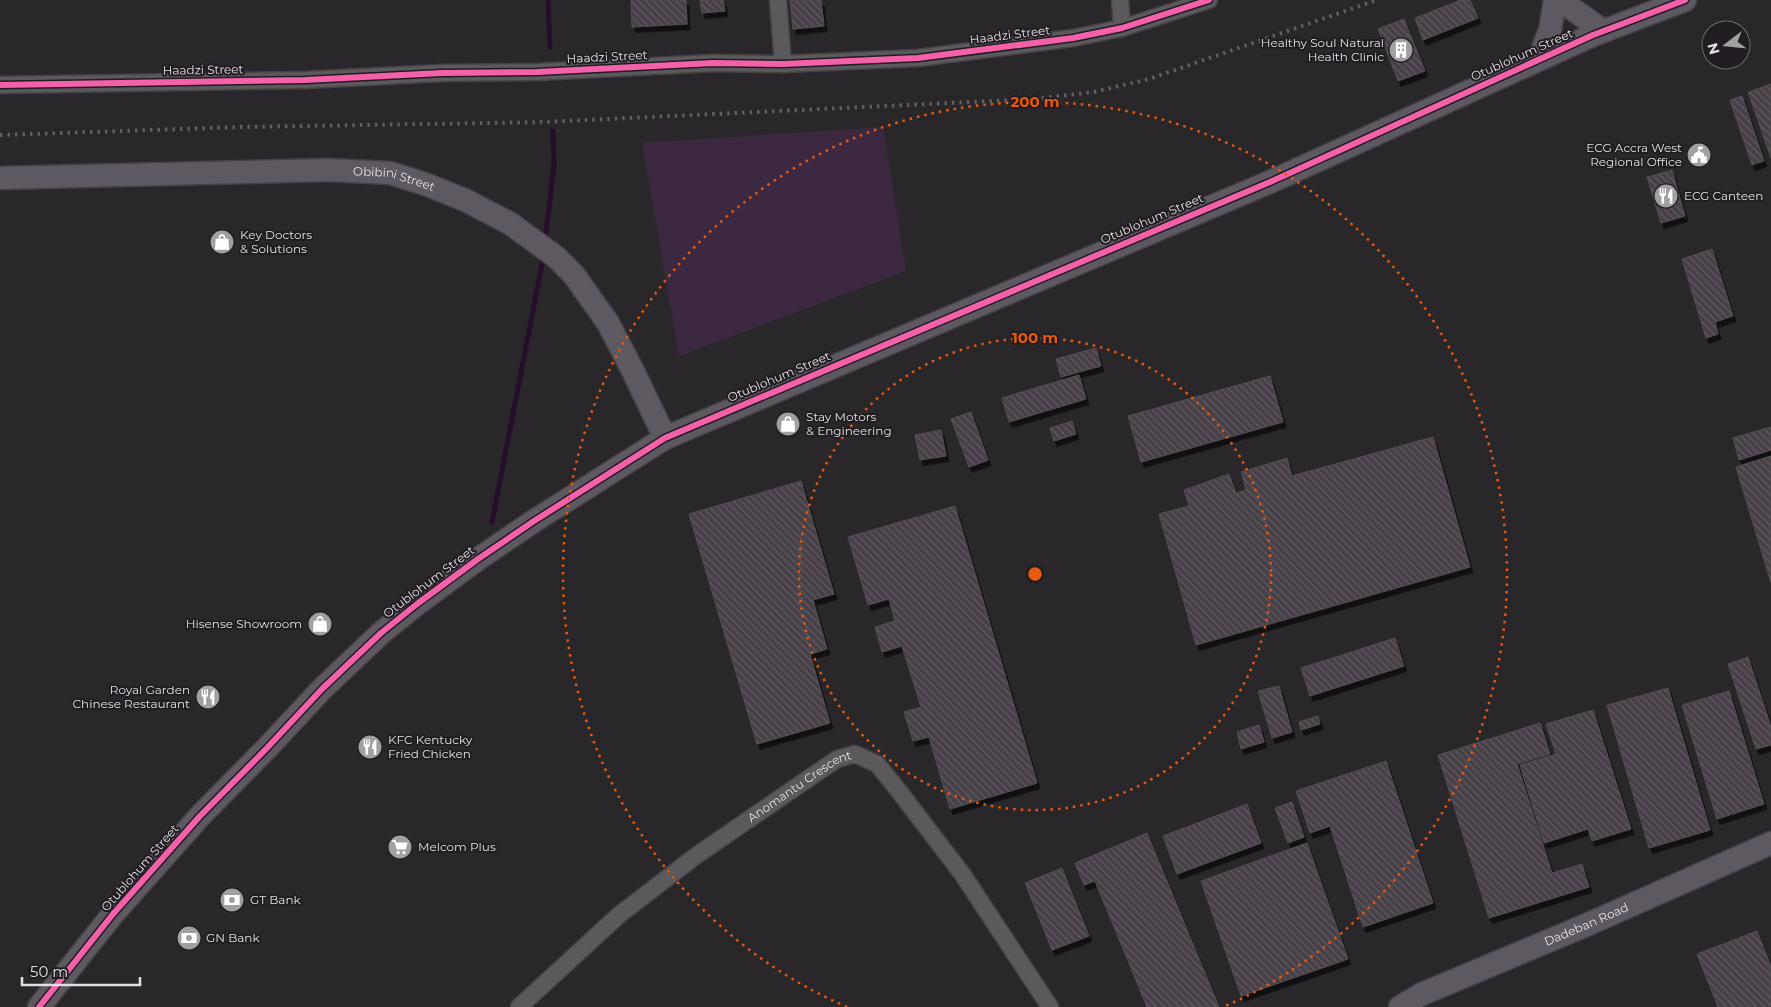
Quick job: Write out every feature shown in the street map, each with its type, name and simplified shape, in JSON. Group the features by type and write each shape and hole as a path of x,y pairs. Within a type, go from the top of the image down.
{"street":[{"path":"778,0 783,64"},
{"path":"1120,0 1122,28"},
{"name":"Haadzi Street","path":"0,85 305,80 442,73 538,72 714,63 783,64 918,58 1073,38 1122,28 1209,0"},
{"path":"1539,59 1550,30 1555,0"},
{"path":"1560,0 1603,31"},
{"name":"Otublohum Street","path":"39,1007 113,914 200,816 322,689 381,633 417,604 542,516 665,438 1270,182 1603,31 1685,0"},
{"name":"Obibini Street","path":"0,178 329,170 390,173 425,184 465,200 511,224 556,257 568,269 608,323 633,370 665,438"},
{"name":"Anomantu Crescent","path":"519,1007 619,915 697,856 837,759 855,754 877,764 895,786 963,875 1050,1007"},
{"name":"Dadeban Road","path":"1400,1007 1422,994 1584,926 1771,843"}],"shaded area":[{"path":"883,127 906,271 679,356 642,143"}],"building":[{"path":"631,0 686,0 687,24 632,27"},
{"path":"700,0 723,0 725,11 702,13"},
{"path":"790,0 821,0 824,26 793,29"},
{"path":"1461,0 1470,0 1478,18 1423,40 1415,18"},
{"name":"Healthy Soul Natural Health Clinic","path":"1404,19 1425,71 1398,81 1378,29"},
{"path":"1771,84 1771,158 1748,92"},
{"path":"1742,96 1764,161 1752,165 1730,100"},
{"name":"ECG Canteen","path":"1672,170 1685,216 1661,223 1647,177"},
{"path":"1712,249 1733,316 1715,322 1718,334 1706,338 1682,259"},
{"path":"1096,348 1101,366 1061,377 1056,359"},
{"path":"1079,375 1086,399 1009,422 1002,398"},
{"path":"1270,376 1283,422 1141,462 1128,416"},
{"path":"971,412 988,460 969,467 951,419"},
{"path":"1072,421 1076,434 1054,441 1050,428"},
{"path":"1771,427 1771,450 1739,460 1733,438"},
{"path":"941,430 946,456 920,460 915,435"},
{"path":"1433,437 1470,567 1196,645 1159,514 1189,506 1184,490 1229,474 1236,493 1246,490 1241,472 1287,458 1292,476"},
{"path":"1771,456 1771,583 1736,467"},
{"path":"801,481 834,594 813,600 827,649 810,654 830,723 757,744 689,514"},
{"path":"955,506 1037,783 950,809 929,737 913,741 904,712 921,707 902,646 882,652 875,627 895,621 889,599 868,605 848,537"},
{"path":"1395,638 1404,666 1310,696 1301,668"},
{"path":"1748,657 1771,727 1771,745 1756,749 1728,664"},
{"path":"1279,686 1292,732 1272,738 1258,691"},
{"path":"1668,688 1710,830 1649,848 1607,705"},
{"path":"1729,691 1764,804 1717,819 1682,705"},
{"path":"1593,710 1631,829 1592,841 1588,829 1544,843 1520,765 1556,754 1546,724"},
{"path":"1318,716 1320,724 1301,730 1299,722"},
{"path":"1540,723 1550,754 1517,764 1552,873 1582,864 1589,887 1489,918 1438,755"},
{"path":"1259,725 1264,742 1241,749 1237,732"},
{"path":"1386,761 1433,903 1363,927 1330,826 1310,833 1296,791"},
{"path":"1292,802 1304,837 1288,843 1275,808"},
{"path":"1247,804 1261,843 1177,874 1163,836"},
{"path":"1147,833 1219,1007 1147,1007 1095,881 1084,885 1075,863"},
{"path":"1307,843 1348,959 1241,996 1201,881"},
{"path":"1062,868 1089,936 1052,950 1025,883"},
{"path":"1757,931 1771,966 1771,1007 1718,1007 1697,954"}],"waterway":[{"path":"548,0 550,47"},
{"path":"545,242 554,165 553,131"},
{"path":"492,522 543,259"}],"railway":[{"path":"0,135 242,127 544,122 1034,99 1094,92 1149,79 1377,0"}],"cycle path":[{"path":"0,85 305,80 442,73 537,72 713,63 783,64 918,58 1073,38 1122,28 1209,0"},
{"path":"39,1007 113,914 200,816 322,689 381,633 478,559 665,438 1270,182 1593,35 1685,0"}],"place":[{"name":"Healthy Soul Natural Health Clinic","path":"1401,50"},
{"name":"ECG Accra West Regional Office","path":"1699,155"},
{"name":"ECG Canteen","path":"1666,196"},
{"name":"Key Doctors & Solutions","path":"222,242"},
{"name":"Stay Motors & Engineering","path":"788,424"},
{"name":"Hisense Showroom","path":"320,624"},
{"name":"Royal Garden Chinese Restaurant","path":"208,697"},
{"name":"KFC Kentucky Fried Chicken","path":"370,747"},
{"name":"Melcom Plus","path":"400,847"},
{"name":"GT Bank","path":"232,900"},
{"name":"GN Bank","path":"189,938"}]}
